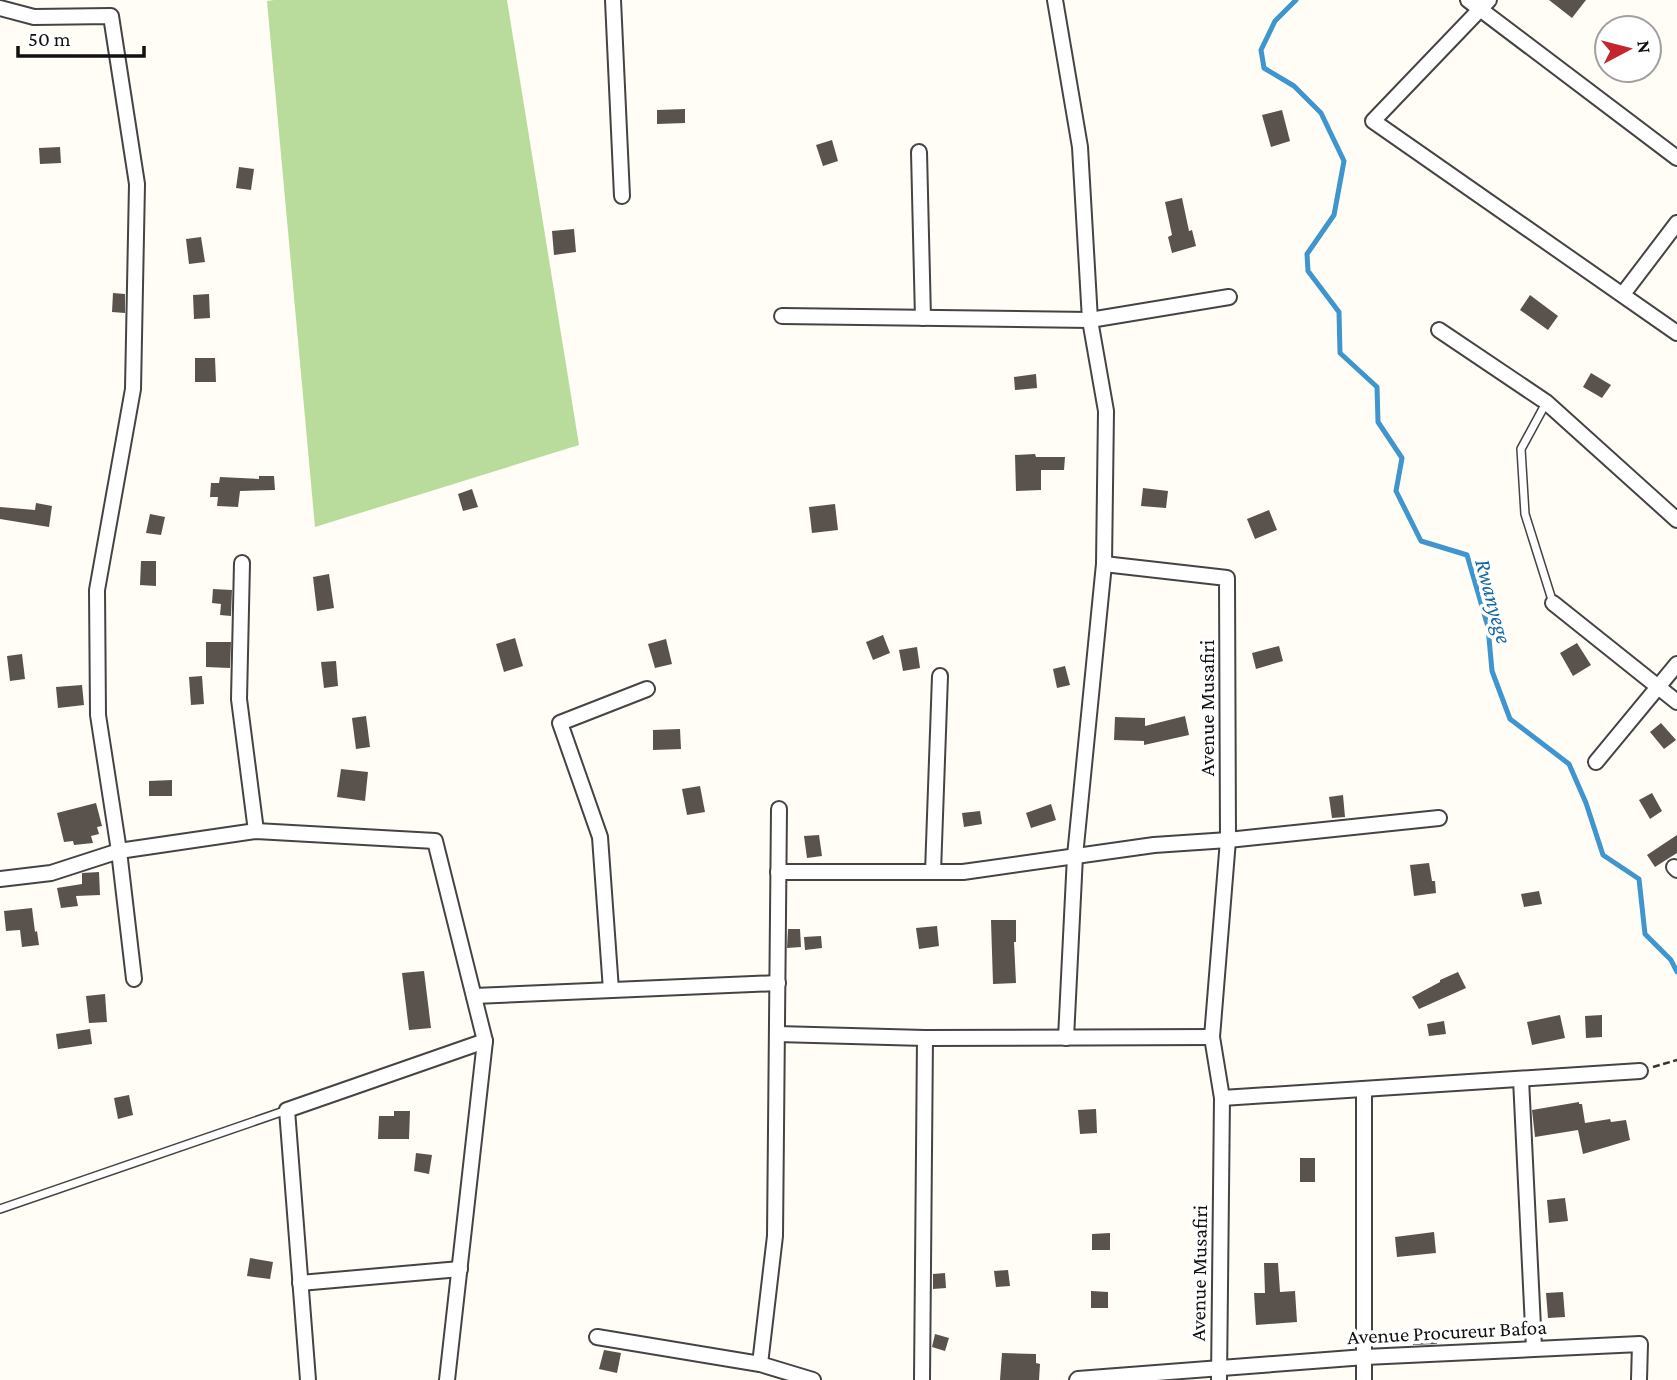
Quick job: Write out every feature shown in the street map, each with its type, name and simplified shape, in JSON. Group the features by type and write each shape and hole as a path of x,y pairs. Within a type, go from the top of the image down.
{"street":[{"path":"613,0 622,196"},
{"path":"1055,0 1080,147 1090,320 1106,411 1104,564 1075,856 1066,1038"},
{"path":"1468,0 1485,5 1677,158"},
{"path":"1485,5 1373,121 1677,333"},
{"path":"0,8 34,17 111,16 137,184 133,389 97,590 98,715 119,851 134,979"},
{"path":"919,152 923,318"},
{"path":"1623,294 1677,223"},
{"path":"782,316 1090,320 1228,297"},
{"path":"1439,330 1546,402 1677,520"},
{"path":"242,563 239,698 256,831"},
{"name":"Avenue Musafiri","path":"1104,564 1227,578 1228,840 1212,1037 1222,1098 1219,1374"},
{"path":"1553,603 1677,702"},
{"path":"1597,762 1677,664"},
{"path":"933,872 940,676"},
{"path":"611,990 600,837 560,723 646,689"},
{"path":"760,1364 775,1236 779,809"},
{"path":"778,872 963,872 1154,845 1439,818"},
{"path":"0,879 51,873 119,851 256,831 435,841 485,1041 447,1380"},
{"path":"474,996 778,983"},
{"path":"777,1034 925,1038 1212,1037"},
{"path":"922,1380 925,1038"},
{"path":"308,1380 287,1110 485,1041"},
{"path":"1222,1098 1640,1071"},
{"path":"1521,1079 1534,1348"},
{"path":"1364,1089 1364,1380"},
{"path":"300,1283 460,1269"},
{"path":"597,1337 760,1364 813,1380"},
{"name":"Avenue Procureur Bafoa","path":"1077,1380 1219,1374 1365,1357 1640,1344 1639,1380"}],"lane":[{"path":"1546,402 1521,449 1525,514 1553,603"},
{"path":"0,1209 287,1110"}],"path":[{"path":"1640,1071 1677,1060"}],"green space":[{"path":"507,0 579,445 315,527 267,1"}],"building":[{"path":"1549,0 1586,0 1572,18"},
{"path":"685,109 685,123 657,124 657,110"},
{"path":"1282,110 1290,141 1271,147 1262,115"},
{"path":"832,140 838,161 823,166 816,145"},
{"path":"60,147 61,163 40,164 39,148"},
{"path":"239,167 254,169 251,190 236,188"},
{"path":"1182,198 1189,231 1192,230 1196,246 1172,253 1168,237 1172,235 1165,202"},
{"path":"574,229 576,252 554,255 552,231"},
{"path":"201,237 205,262 189,264 186,239"},
{"path":"113,293 125,294 125,313 112,312"},
{"path":"209,294 210,318 194,319 193,295"},
{"path":"1530,295 1558,316 1548,330 1520,310"},
{"path":"195,358 215,358 216,382 195,382"},
{"path":"1591,373 1611,385 1602,398 1583,387"},
{"path":"1036,374 1037,388 1015,390 1014,377"},
{"path":"1035,454 1036,457 1065,457 1064,470 1041,470 1041,490 1016,491 1015,455"},
{"path":"259,476 274,476 275,490 240,491 238,507 217,506 218,497 210,497 211,483 219,483 220,477 259,479"},
{"path":"1143,488 1168,491 1166,508 1141,506"},
{"path":"472,489 478,507 463,511 458,494"},
{"path":"36,503 52,506 49,527 0,519 0,507 35,510"},
{"path":"835,504 838,530 812,533 809,507"},
{"path":"1269,510 1277,530 1255,539 1247,519"},
{"path":"150,514 165,517 161,535 146,533"},
{"path":"141,561 156,561 156,586 140,585"},
{"path":"329,574 334,608 317,611 313,577"},
{"path":"213,589 232,590 231,616 220,615 221,604 212,603"},
{"path":"883,635 890,653 873,660 866,642"},
{"path":"515,638 523,666 504,672 496,644"},
{"path":"666,639 672,664 655,668 648,644"},
{"path":"206,642 231,642 230,668 206,667"},
{"path":"1577,643 1591,665 1573,676 1560,653"},
{"path":"1279,646 1283,661 1256,669 1252,653"},
{"path":"917,647 920,668 903,671 899,650"},
{"path":"22,654 25,679 10,681 7,656"},
{"path":"336,661 338,686 324,688 321,662"},
{"path":"1065,666 1070,685 1057,688 1053,669"},
{"path":"202,676 204,704 191,705 189,677"},
{"path":"82,685 84,705 58,708 56,687"},
{"path":"366,716 370,747 356,749 352,718"},
{"path":"1185,716 1189,735 1144,745 1144,741 1114,740 1115,717 1145,718 1145,726"},
{"path":"1661,723 1676,740 1664,749 1650,732"},
{"path":"680,729 681,749 653,750 653,730"},
{"path":"341,769 368,772 365,801 337,797"},
{"path":"172,780 172,796 149,796 149,781"},
{"path":"700,786 705,812 687,815 682,789"},
{"path":"1652,793 1662,811 1650,819 1639,800"},
{"path":"1343,795 1345,817 1332,818 1329,797"},
{"path":"96,803 102,826 97,827 99,834 91,836 93,843 74,845 73,841 64,842 57,813"},
{"path":"1051,804 1056,820 1031,828 1026,813"},
{"path":"980,811 982,824 964,827 962,813"},
{"path":"819,835 822,856 807,858 804,836"},
{"path":"1677,835 1677,853 1655,867 1647,855"},
{"path":"1429,863 1436,893 1414,896 1410,865"},
{"path":"99,872 100,895 76,896 78,906 61,908 57,888 82,884 82,873"},
{"path":"1539,891 1542,904 1524,907 1521,894"},
{"path":"32,908 39,945 22,947 20,930 6,931 4,911"},
{"path":"991,920 1016,920 1016,983 993,984"},
{"path":"937,926 939,946 919,949 916,928"},
{"path":"788,929 800,929 801,947 787,948"},
{"path":"821,936 822,948 805,950 804,937"},
{"path":"424,971 431,1028 409,1030 402,973"},
{"path":"1458,972 1466,988 1419,1009 1412,997"},
{"path":"105,994 107,1022 89,1023 86,996"},
{"path":"1560,1015 1565,1038 1532,1045 1527,1022"},
{"path":"1602,1015 1602,1037 1586,1038 1585,1016"},
{"path":"1444,1021 1446,1034 1429,1036 1427,1024"},
{"path":"90,1029 92,1044 58,1049 56,1034"},
{"path":"129,1095 133,1115 118,1119 114,1098"},
{"path":"1579,1102 1582,1104 1585,1123 1610,1119 1611,1122 1626,1120 1630,1140 1583,1154 1578,1130 1535,1137 1532,1110"},
{"path":"1096,1109 1097,1133 1080,1134 1078,1110"},
{"path":"394,1111 410,1111 409,1139 378,1139 379,1116 394,1116"},
{"path":"416,1153 432,1155 429,1174 414,1171"},
{"path":"1300,1158 1315,1158 1315,1182 1300,1182"},
{"path":"1565,1198 1568,1221 1549,1223 1547,1200"},
{"path":"1434,1232 1436,1253 1397,1257 1395,1237"},
{"path":"1110,1233 1110,1250 1092,1250 1092,1234"},
{"path":"250,1258 273,1262 270,1279 247,1276"},
{"path":"1264,1263 1278,1263 1280,1292 1295,1291 1297,1322 1256,1325 1254,1293 1265,1293"},
{"path":"1008,1270 1010,1286 996,1287 994,1271"},
{"path":"945,1273 946,1288 933,1289 933,1274"},
{"path":"1091,1291 1108,1292 1108,1308 1091,1308"},
{"path":"1563,1292 1565,1317 1548,1318 1546,1293"},
{"path":"1436,1331 1437,1344 1413,1345 1412,1332"},
{"path":"935,1334 949,1338 945,1351 932,1347"},
{"path":"604,1350 621,1353 617,1373 599,1369"},
{"path":"1002,1353 1036,1354 1036,1363 1040,1364 1039,1380 1000,1380"}],"waterway":[{"name":"Rwanyege","path":"1296,0 1275,21 1261,50 1264,68 1294,86 1321,113 1344,161 1334,215 1307,254 1308,271 1339,312 1340,353 1377,387 1378,422 1402,458 1396,491 1421,541 1467,555 1488,627 1492,671 1510,719 1569,764 1586,803 1603,855 1639,879 1645,934 1671,960 1677,972"}]}
